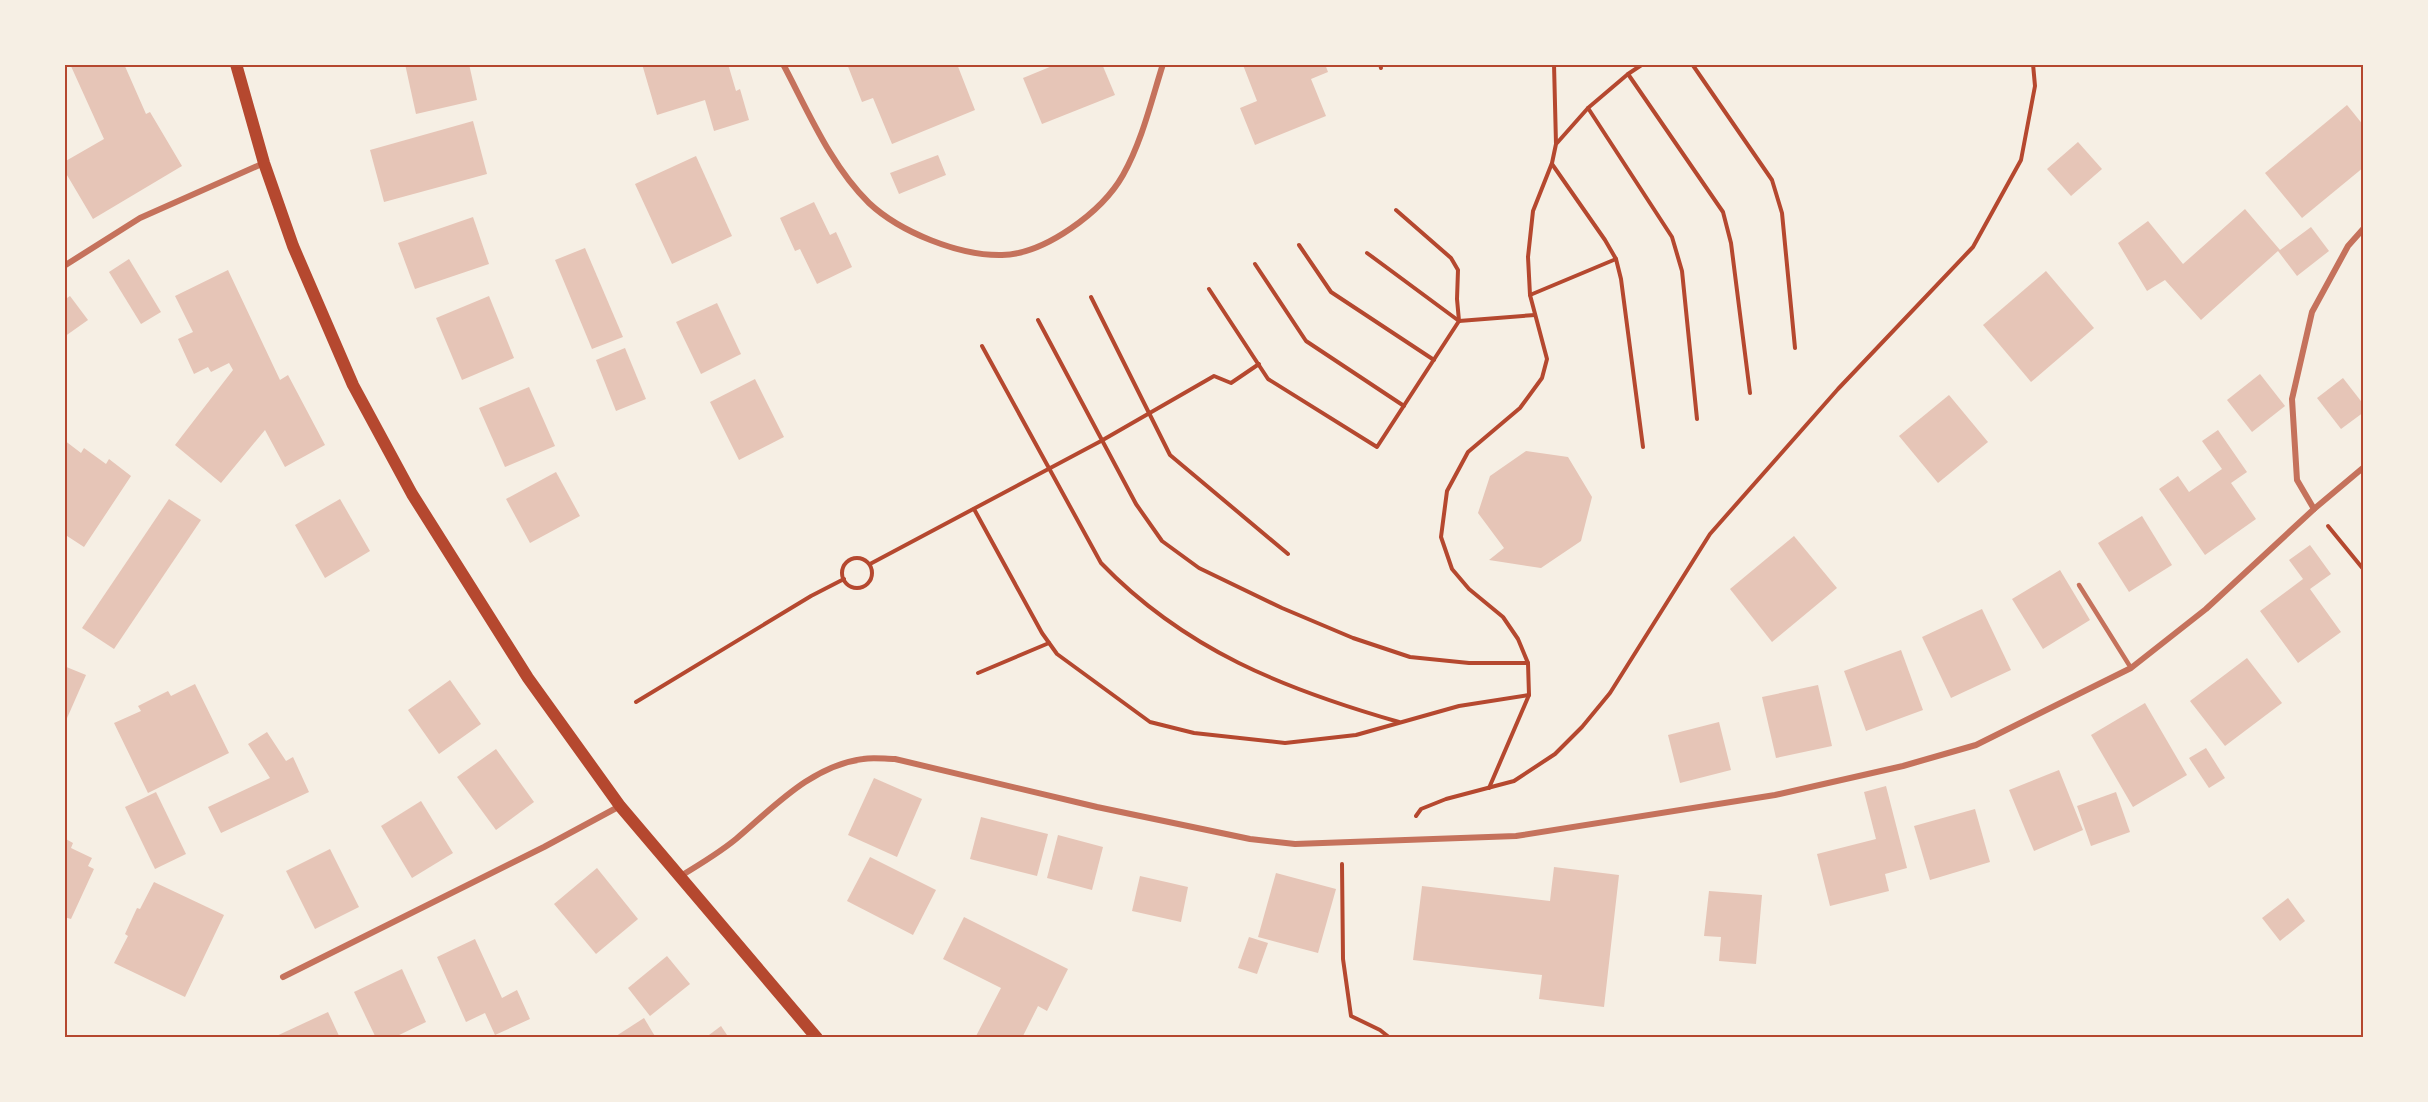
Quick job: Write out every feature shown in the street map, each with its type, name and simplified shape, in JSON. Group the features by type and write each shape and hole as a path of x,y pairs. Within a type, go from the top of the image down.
{"main road":[{"path":"236,64 264,163 293,246 353,385 412,494 528,678 620,806 817,1038"}],"street":[{"path":"783,64 835,158 850,181 870,203 901,227 918,234 958,248 1003,255 1053,240 1080,222 1104,200 1122,177 1137,146 1163,64"},
{"path":"64,266 140,218 264,163"},
{"path":"2314,509 2296,480 2292,399 2312,312 2348,246 2364,228"},
{"path":"678,877 706,861 736,839 794,789 831,768 863,759 895,759 1097,807 1250,839 1295,844 1516,836 1775,795 1903,766 1976,745 2131,668 2206,609 2314,509 2364,467"},
{"path":"283,977 544,847 620,806"}],"lane":[{"path":"2079,585 2131,668"}],"path":[{"path":"1489,788 1529,695 1528,663 1518,639 1503,617 1469,588 1452,569 1441,537 1447,491 1468,452 1520,408 1542,378 1547,359 1530,295 1528,257 1533,211 1552,163 1556,144 1554,64"},
{"path":"1556,144 1588,108 1643,64"},
{"path":"1692,64 1772,180 1782,213 1795,348"},
{"path":"1399,842 1421,809 1446,799 1514,781 1547,759 1582,727 1610,693 1710,534 1838,388 1973,247 2021,160 2036,86 2033,64"},
{"path":"1628,74 1723,212 1731,243 1750,393"},
{"path":"1588,108 1671,237 1682,271 1697,419"},
{"path":"1552,163 1616,259 1621,279 1643,447"},
{"path":"1209,289 1268,379 1377,447 1459,321 1458,270 1451,258 1396,210"},
{"path":"1299,245 1332,292 1434,360"},
{"path":"1368,253 1459,321 1535,315"},
{"path":"1530,295 1616,259"},
{"path":"1255,264 1306,341 1404,406"},
{"path":"1091,297 1170,455 1288,554"},
{"path":"1038,320 1136,504 1162,541 1199,568 1282,608 1353,638 1410,657 1469,663 1528,663"},
{"path":"982,346 1101,563 1122,585 1156,612 1223,657 1273,680 1337,704 1399,722"},
{"path":"870,564 1048,470 1214,376 1231,383 1259,364"},
{"path":"974,509 1057,654 1150,722 1194,734 1285,743 1356,735 1459,706 1529,695"},
{"path":"2314,509 2364,570"},
{"path":"844,579 844,564 852,559 862,559 870,564"},
{"path":"844,579 854,587 864,586 871,579 870,564"},
{"path":"636,702 811,596 844,579"},
{"path":"978,674 1049,643"},
{"path":"1343,843 1341,898 1343,958 1351,1016 1380,1030 1390,1038"}],"building":[{"path":"70,64 124,64 146,114 150,112 182,166 93,219 64,170 64,162 104,139"},
{"path":"405,64 469,64 477,100 416,114"},
{"path":"642,64 728,64 736,91 740,89 749,120 714,131 705,100 657,115"},
{"path":"847,64 957,64 975,110 892,144 873,98 862,102"},
{"path":"1057,64 1102,64 1115,95 1042,124 1023,78"},
{"path":"1325,64 1328,72 1311,79 1326,116 1255,145 1240,108 1257,101 1243,65"},
{"path":"2347,105 2364,126 2364,167 2302,218 2265,173"},
{"path":"473,121 487,174 384,202 370,150"},
{"path":"2078,142 2102,169 2071,196 2047,169"},
{"path":"938,155 946,175 899,194 890,173"},
{"path":"696,156 732,236 672,264 635,184"},
{"path":"814,202 830,235 836,232 852,267 817,284 800,249 795,251 780,218"},
{"path":"2245,209 2280,250 2311,227 2329,251 2297,276 2278,251 2201,320 2165,280 2147,291 2118,243 2148,221 2183,264"},
{"path":"473,217 489,264 415,289 398,243"},
{"path":"585,248 623,337 592,349 555,260"},
{"path":"129,259 161,312 141,324 109,272"},
{"path":"228,270 280,380 288,375 325,445 285,467 265,430 221,483 175,445 233,370 229,363 211,372 208,367 194,374 178,339 193,332 175,296"},
{"path":"2046,271 2094,328 2031,382 1983,325"},
{"path":"70,296 88,320 64,337 64,300"},
{"path":"489,296 514,358 462,380 436,318"},
{"path":"717,303 741,354 701,374 676,322"},
{"path":"625,348 646,399 616,411 596,360"},
{"path":"2260,374 2285,406 2252,432 2227,400"},
{"path":"2343,378 2364,405 2364,412 2341,429 2317,398"},
{"path":"755,379 784,437 739,460 710,402"},
{"path":"529,387 555,446 505,467 479,408"},
{"path":"1949,395 1988,442 1938,483 1899,436"},
{"path":"2218,430 2247,472 2231,483 2256,519 2205,555 2159,489 2178,476 2189,492 2222,469 2202,441"},
{"path":"64,440 81,453 84,448 106,464 109,459 131,476 84,547 64,534"},
{"path":"1526,451 1568,457 1592,497 1581,541 1541,568 1489,560 1504,548 1478,513 1490,476"},
{"path":"556,472 580,516 530,543 506,499"},
{"path":"169,499 201,520 114,649 82,628"},
{"path":"340,499 370,551 325,578 295,525"},
{"path":"2142,516 2172,565 2129,592 2098,543"},
{"path":"1794,536 1837,588 1772,642 1730,589"},
{"path":"2310,545 2331,574 2310,589 2341,632 2298,663 2260,611 2303,579 2289,560"},
{"path":"2060,570 2090,620 2043,649 2012,599"},
{"path":"1982,609 2011,670 1951,698 1922,637"},
{"path":"1901,650 1923,710 1866,731 1844,671"},
{"path":"2247,658 2282,703 2225,746 2190,701"},
{"path":"64,666 86,675 64,725"},
{"path":"450,680 481,724 439,754 408,710"},
{"path":"195,684 229,753 148,793 114,723 141,711 138,706 168,691 171,696"},
{"path":"1818,685 1832,746 1776,758 1762,697"},
{"path":"2145,703 2187,775 2133,807 2091,735"},
{"path":"1719,722 1731,770 1680,783 1668,735"},
{"path":"267,732 286,761 293,757 309,792 221,833 208,807 270,778 248,744"},
{"path":"2206,748 2225,778 2209,788 2189,758"},
{"path":"496,749 534,802 496,830 457,777"},
{"path":"2059,770 2083,830 2034,851 2009,790"},
{"path":"874,778 922,799 897,857 848,835"},
{"path":"1886,786 1907,868 1885,874 1889,891 1830,906 1817,854 1876,839 1864,792"},
{"path":"156,792 186,854 155,869 125,807"},
{"path":"2116,792 2130,832 2091,846 2077,806"},
{"path":"421,801 453,853 412,878 381,826"},
{"path":"1975,809 1990,862 1930,880 1914,826"},
{"path":"981,817 1048,834 1037,876 970,859"},
{"path":"1058,835 1103,847 1092,890 1047,878"},
{"path":"64,838 73,843 71,848 92,858 88,866 94,869 71,919 64,917"},
{"path":"330,849 359,907 315,929 286,871"},
{"path":"870,857 936,890 913,935 847,901"},
{"path":"1554,867 1619,875 1604,1007 1539,999 1542,975 1413,960 1422,886 1550,901"},
{"path":"597,868 638,919 596,954 554,904"},
{"path":"1276,873 1336,889 1318,953 1258,937"},
{"path":"1140,876 1188,887 1181,922 1132,911"},
{"path":"154,882 224,915 185,997 114,963 128,936 125,934 137,908 140,909"},
{"path":"1709,891 1762,895 1756,964 1719,961 1721,937 1704,936"},
{"path":"2288,898 2305,921 2280,941 2262,918"},
{"path":"964,917 1068,969 1047,1011 1038,1006 1022,1038 975,1038 1001,988 943,959"},
{"path":"1249,937 1268,943 1257,974 1238,968"},
{"path":"475,939 502,998 517,990 530,1019 495,1035 485,1013 466,1022 437,957"},
{"path":"667,956 690,984 650,1016 628,988"},
{"path":"402,969 426,1022 393,1038 376,1038 354,992"},
{"path":"328,1012 340,1038 272,1038"},
{"path":"644,1018 656,1038 613,1038"},
{"path":"721,1026 729,1038 705,1038"}]}
